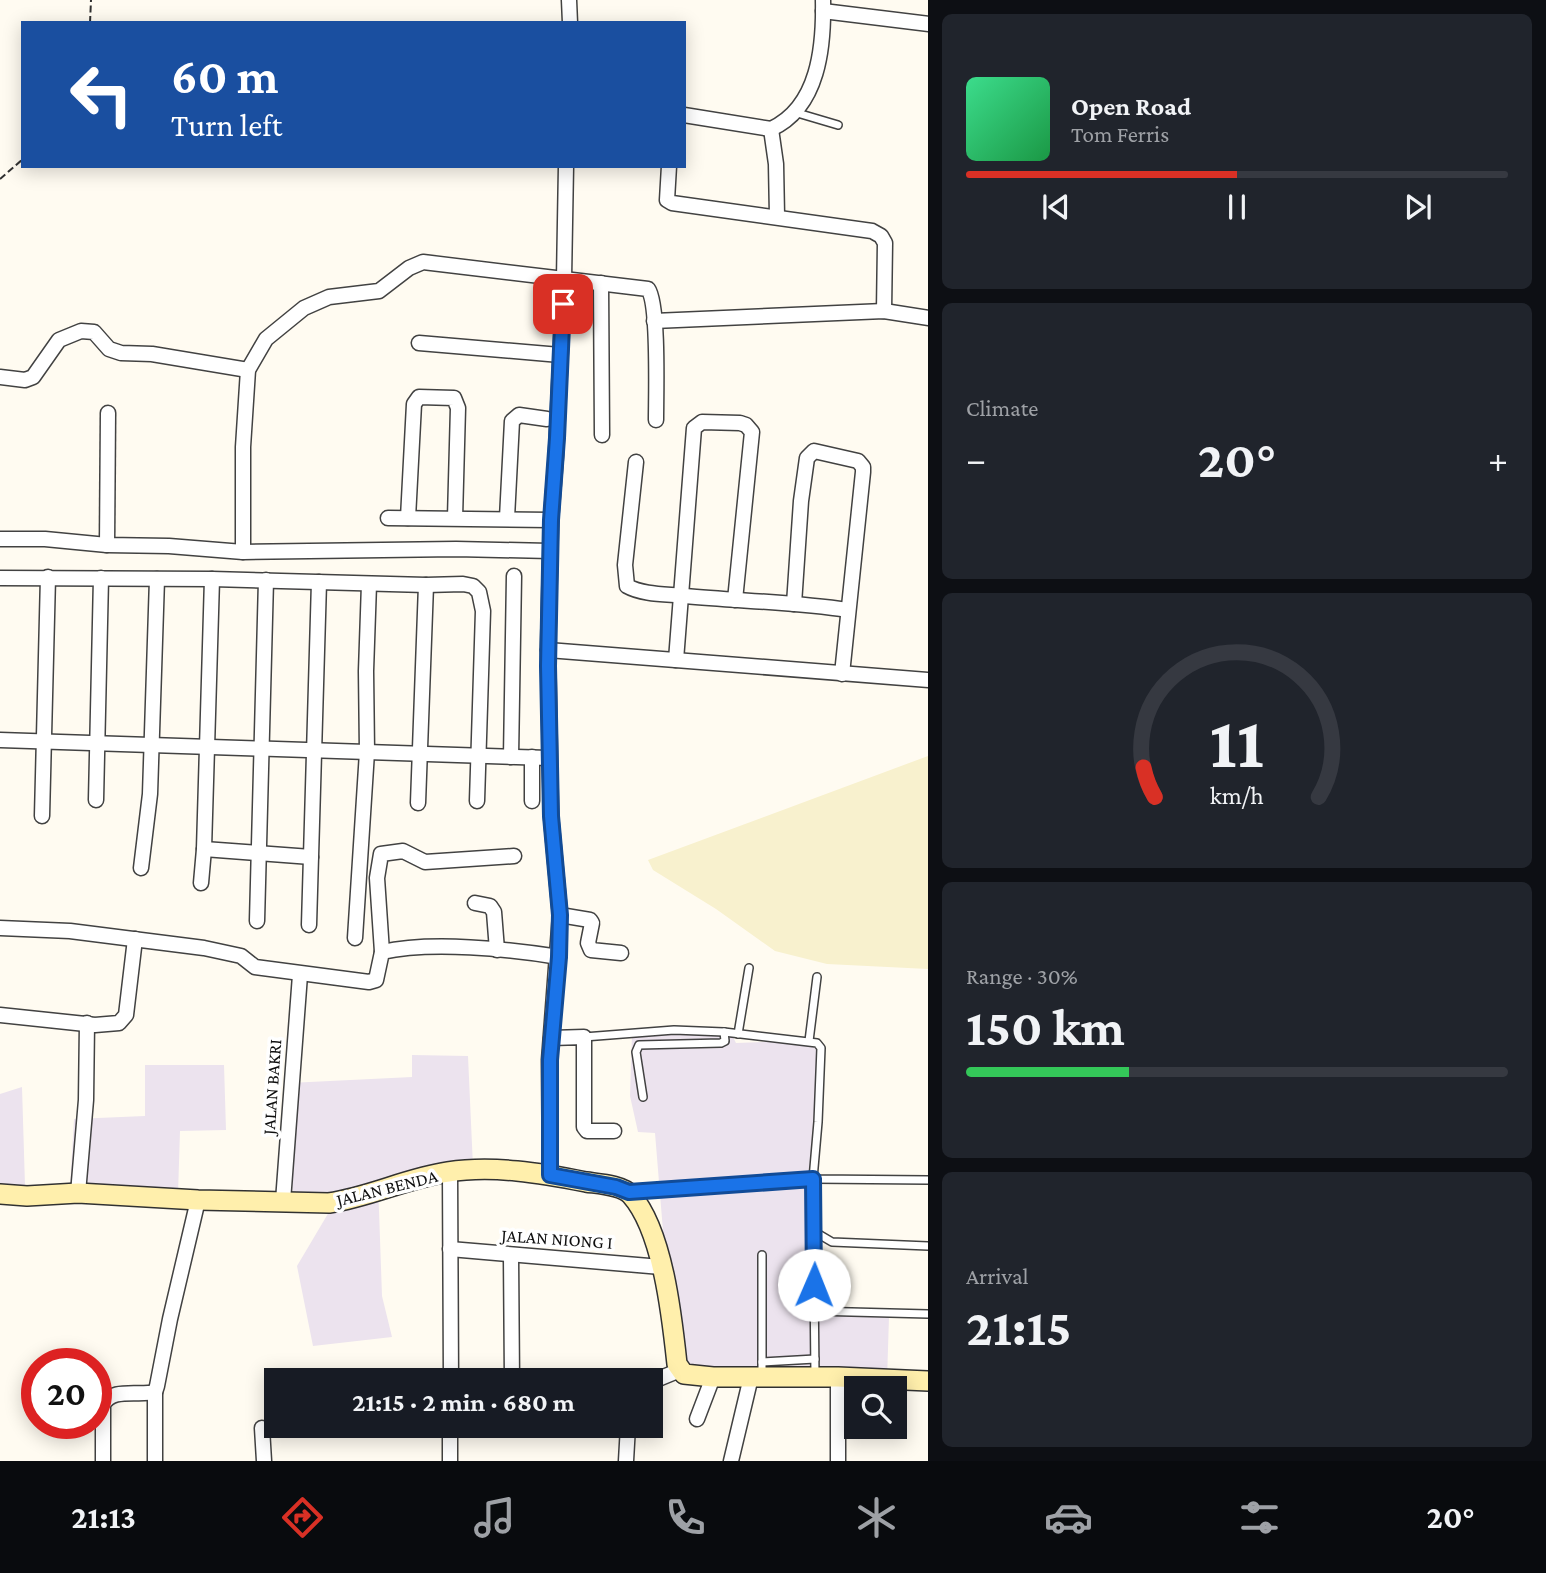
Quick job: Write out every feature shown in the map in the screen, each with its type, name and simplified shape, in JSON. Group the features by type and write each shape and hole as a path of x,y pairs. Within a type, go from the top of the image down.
{"street":[{"path":"569,0 570,21"},
{"path":"686,116 771,128 783,123 794,112 814,82 818,68 823,6 928,24"},
{"path":"771,128 776,164 777,216"},
{"path":"550,1175 551,1038 560,915 551,816 548,650 551,520 558,432 564,279 566,168"},
{"path":"669,168 666,194 667,200 672,203 777,216 872,231 881,236 886,253 884,311"},
{"path":"243,552 243,447 248,370 267,339 304,308 329,297 379,291 409,268 423,262 648,289 651,293 654,321 656,420"},
{"path":"601,283 602,435"},
{"path":"654,321 884,311 928,318"},
{"path":"0,377 25,380 33,377 58,340 81,331 93,332 109,349 121,353 152,354 248,370"},
{"path":"419,343 560,355"},
{"path":"408,518 414,404 419,397 427,397 454,398 458,408 455,518"},
{"path":"107,545 108,413"},
{"path":"507,518 512,421 519,415 547,419"},
{"path":"676,660 694,428 702,422 740,423 752,432 735,600"},
{"path":"794,604 807,458 814,451 858,461 863,467 842,674"},
{"path":"636,462 625,565 627,586 634,590 680,595 848,610"},
{"path":"388,518 551,520"},
{"path":"0,539 45,539 243,552 456,549 550,551"},
{"path":"511,757 514,576"},
{"path":"42,816 48,577"},
{"path":"0,578 212,579 473,586 479,592 483,611 477,801"},
{"path":"96,800 101,578"},
{"path":"141,868 150,794 157,579"},
{"path":"201,883 212,579"},
{"path":"257,921 266,580"},
{"path":"309,925 319,582"},
{"path":"355,938 367,752 369,584"},
{"path":"418,803 426,585"},
{"path":"548,650 928,680"},
{"path":"0,740 315,748 421,755 549,758"},
{"path":"532,757 532,801"},
{"path":"204,849 311,857"},
{"path":"0,928 70,930 225,952 242,956 255,967 369,982 376,980 382,952 377,878 381,854 403,851 425,862 514,856"},
{"path":"475,903 489,906 494,912 497,950"},
{"path":"560,915 590,919 592,923 588,943 591,950 621,953"},
{"path":"0,1014 95,1025 124,1020 135,939"},
{"path":"382,952 424,948 497,950 559,957"},
{"name":"JALAN BAKRI","path":"283,1202 300,975"},
{"path":"78,1193 86,1100 86,1023"},
{"path":"551,1038 584,1037 584,1127 587,1131 614,1131"},
{"name":"JALAN BENDA","path":"0,1194 27,1196 78,1193 198,1200 329,1203 450,1172 495,1170 550,1175 616,1187 629,1192"},
{"path":"450,1172 451,1368"},
{"path":"629,1192 646,1219 661,1267 680,1370 690,1376 713,1377 815,1368 838,1377 928,1381"},
{"path":"155,1461 155,1392 198,1200"},
{"name":"JALAN NIONG I","path":"450,1249 661,1267"},
{"path":"511,1256 512,1368"},
{"path":"663,1377 680,1370"},
{"path":"731,1461 759,1372"},
{"path":"697,1419 713,1377"},
{"path":"838,1377 838,1461"},
{"path":"103,1461 103,1405 106,1398 112,1395 155,1392"},
{"path":"262,1429 264,1461"},
{"path":"450,1438 450,1461"},
{"path":"626,1461 627,1438"}],"lane":[{"path":"794,112 838,125"},
{"path":"738,1034 749,968"},
{"path":"809,1041 817,977"},
{"path":"584,1037 674,1030 724,1031 817,1042 821,1048 813,1179 815,1368"},
{"path":"643,1097 636,1052 639,1045 721,1043 724,1041 724,1031"},
{"path":"629,1192 813,1179 928,1180"},
{"path":"815,1232 832,1242 928,1246"},
{"path":"759,1372 762,1255"},
{"path":"813,1311 928,1314"}],"path":[{"path":"90,21 91,0"},
{"path":"0,179 21,161"}],"shaded area":[{"path":"928,756 928,969 827,964 775,951 716,909 653,870 648,860"},
{"path":"632,1034 732,1035 736,1043 816,1040 817,1312 889,1317 887,1376 844,1376 844,1378 693,1372 677,1364 668,1292 655,1133 638,1132 630,1096"},
{"path":"412,1055 468,1056 473,1167 378,1182 382,1296 392,1337 313,1346 297,1266 329,1212 293,1208 289,1083 412,1077"},
{"path":"145,1065 224,1065 226,1130 180,1131 178,1194 70,1188 74,1119 145,1116"},
{"path":"22,1087 25,1186 0,1184 0,1094"}],"route":[{"path":"563,304 551,520 548,666 551,816 560,915 550,1060 550,1175 616,1187 629,1192 813,1179 814,1285"}]}
